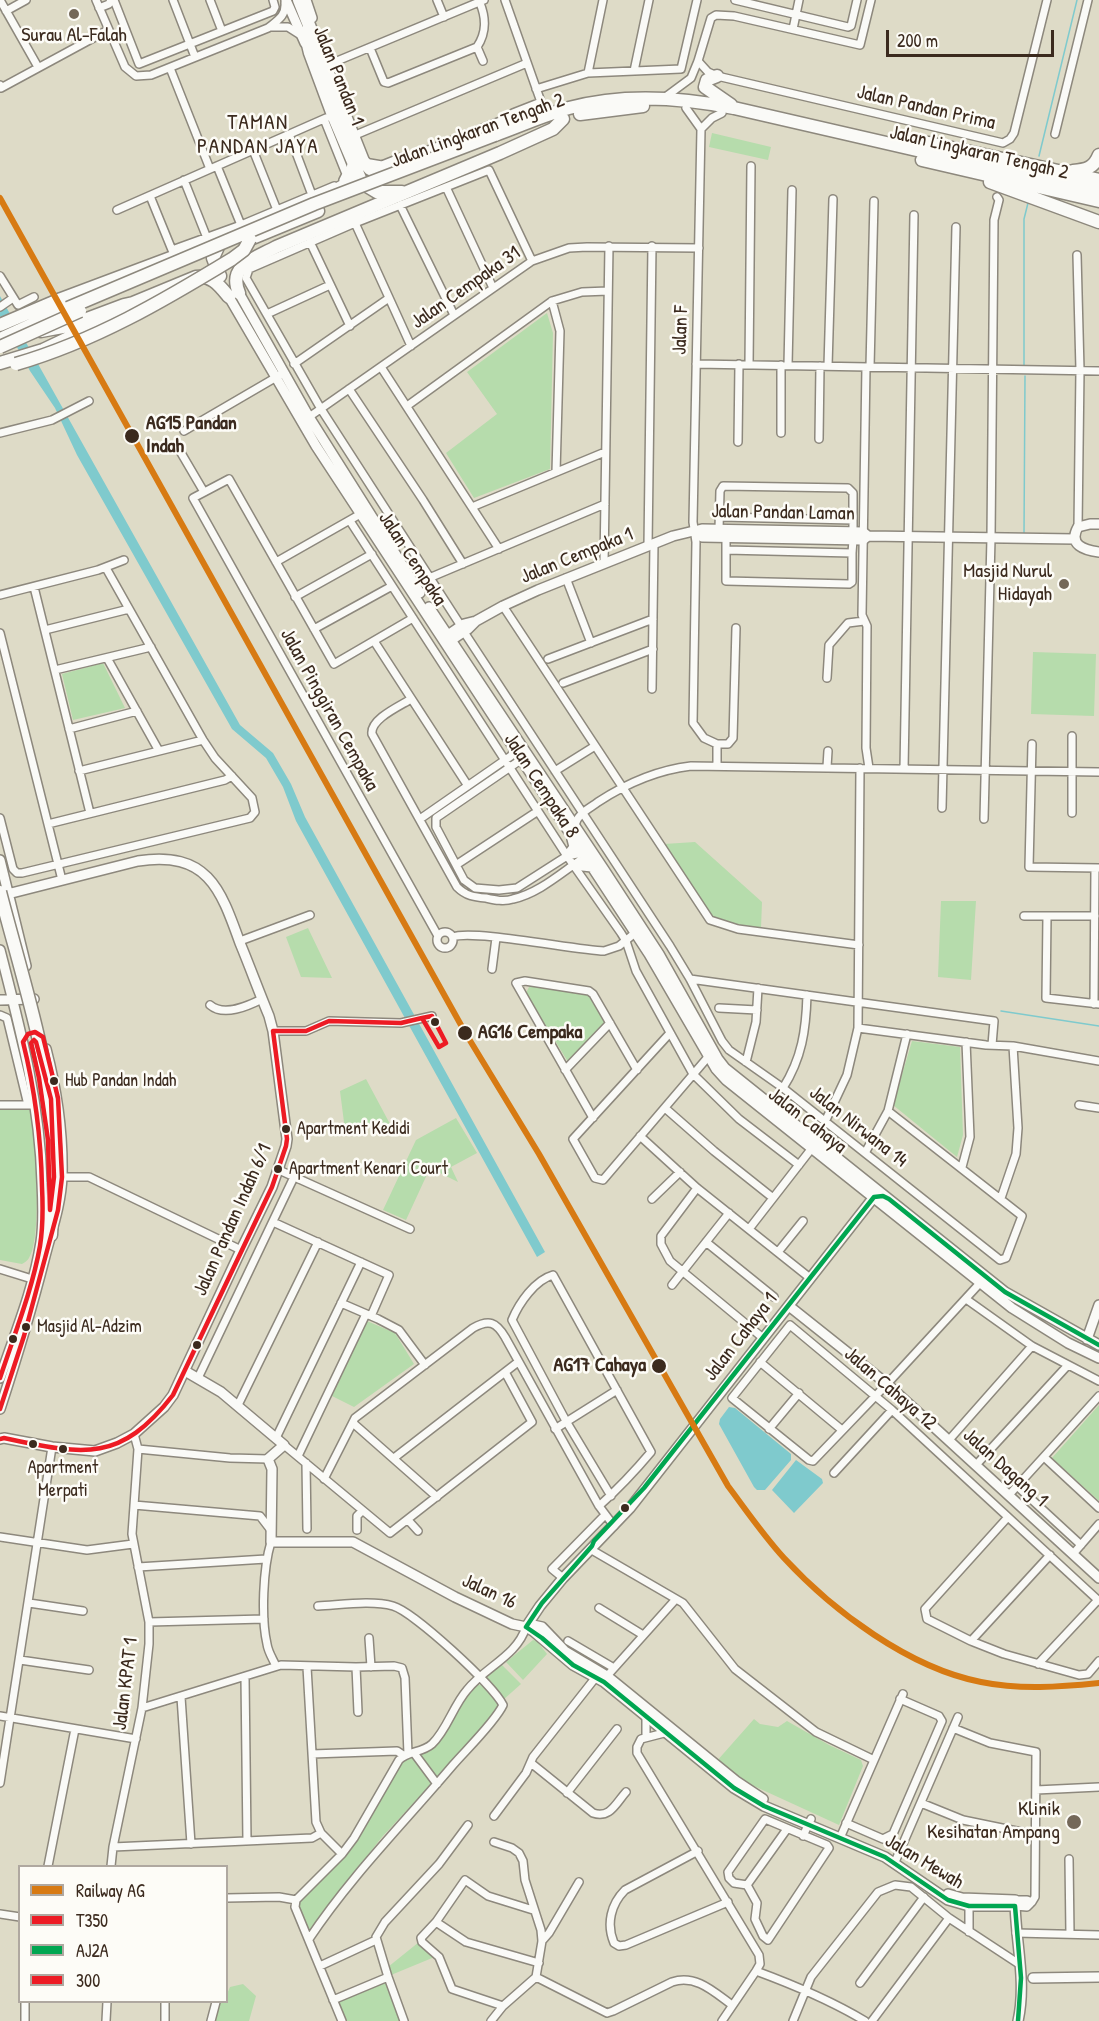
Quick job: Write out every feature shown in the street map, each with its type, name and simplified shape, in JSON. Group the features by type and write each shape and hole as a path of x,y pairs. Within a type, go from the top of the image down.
{"highway":[{"path":"292,0 314,51"},
{"path":"299,0 314,51"},
{"name":"Jalan Pandan 1","path":"314,51 325,66 353,136 354,167"},
{"name":"Jalan Pandan 1","path":"314,51 328,117 354,167"},
{"path":"717,76 707,80 705,87 734,108"},
{"name":"Jalan Lingkaran Tengah 2","path":"0,339 26,331 497,139 548,115 598,102 627,99 685,99 734,108 904,148 918,143 929,143 1099,192"},
{"name":"Jalan Lingkaran Tengah 2","path":"0,347 26,331 314,204 497,139 582,114 635,106 686,108 722,113 958,169 1060,182 1099,201"},
{"path":"354,167 380,171 517,117 548,115"},
{"path":"234,295 236,275 247,262 553,129 563,119"},
{"path":"1060,182 1087,170 1099,155"},
{"path":"354,167 362,183 370,189 385,193 412,191"},
{"path":"0,325 178,251 222,239 345,186 352,178 354,167"},
{"path":"958,169 1006,189 1099,214"},
{"path":"1060,182 1099,180"},
{"path":"1048,202 1099,222"},
{"path":"222,239 214,252 214,265 234,295"},
{"path":"0,363 68,347 124,322 232,259 244,250 250,239"},
{"path":"0,368 44,350 133,303 196,277 201,276 216,282 234,295"},
{"path":"0,330 26,331 68,326 113,313"},
{"path":"3,894 47,1079 54,1120 47,1205 43,1219"},
{"path":"0,919 41,1081 52,1153 51,1235"}],"street":[{"path":"26,0 2,5 38,67"},
{"path":"273,0 275,8 273,11 139,64 111,0 109,4 98,2 125,67 129,72 143,76 170,68 268,28 280,19 285,11 286,0"},
{"path":"173,0 195,57"},
{"path":"210,0 222,31"},
{"name":"Jalan Pandan 1","path":"286,0 299,34 314,51"},
{"name":"Jalan Pandan 1","path":"306,0 315,30 314,51"},
{"path":"437,0 444,17"},
{"path":"150,195 161,223 178,251 340,183 354,167 382,165 541,102 505,0"},
{"path":"588,73 603,0"},
{"path":"634,71 649,0"},
{"path":"536,90 588,73 682,68 697,0"},
{"path":"740,0 851,26 857,0"},
{"path":"793,29 799,0"},
{"path":"664,98 691,78 708,25 711,18 716,15 734,16 861,45 871,0"},
{"name":"Jalan Pandan Prima","path":"698,61 708,72 717,76 1003,143 1010,140 1014,133 1047,0"},
{"path":"1055,134 1088,0"},
{"path":"325,66 482,1 485,30 477,47 388,82 384,82 370,48"},
{"path":"268,28 288,27 299,34"},
{"path":"1,86 108,30"},
{"path":"477,47 483,61"},
{"path":"353,136 527,63"},
{"path":"170,68 210,169"},
{"path":"686,108 701,129 712,118 722,113"},
{"path":"117,210 328,117 337,152 354,167"},
{"name":"Jalan F","path":"701,129 696,364 693,723 704,738 717,744"},
{"path":"289,134 312,195"},
{"path":"252,150 277,210"},
{"path":"217,166 241,225"},
{"path":"749,365 752,166"},
{"path":"350,326 310,242 484,171 491,171 532,261"},
{"path":"184,180 207,238"},
{"path":"446,187 493,288"},
{"path":"781,433 792,190"},
{"path":"984,819 991,538 994,220 999,200 997,197"},
{"path":"819,439 833,199"},
{"path":"869,768 866,748 867,626 862,615 873,201"},
{"path":"400,205 454,315"},
{"path":"904,769 914,215"},
{"path":"355,223 411,345"},
{"path":"942,808 956,227"},
{"name":"Jalan Nirwana 14","path":"310,242 249,269 246,278 321,409 555,771 578,820 682,966 722,1041 729,1050 783,1088 1000,1260 1006,1258 1022,1216 1000,1198"},
{"path":"604,563 609,246"},
{"path":"652,246 652,689"},
{"name":"Jalan Cempaka 31","path":"309,417 532,261 569,248 652,246 699,248"},
{"path":"1075,540 1078,527 1080,370 1077,255"},
{"path":"0,276 11,299 18,305 34,297"},
{"path":"267,314 330,285"},
{"path":"407,406 552,301 582,292 608,291"},
{"name":"Jalan Cempaka","path":"234,295 284,373 365,512 572,837"},
{"name":"Jalan Cempaka","path":"234,295 275,378 316,446 365,512"},
{"path":"294,364 389,298"},
{"path":"0,307 11,299"},
{"path":"552,301 560,331 556,472"},
{"path":"696,364 1099,371"},
{"path":"738,442 739,364"},
{"path":"381,367 499,549"},
{"path":"184,431 284,373"},
{"path":"349,389 463,564"},
{"path":"0,433 52,420 89,401"},
{"path":"177,446 204,492 229,478 334,664 413,618"},
{"path":"472,507 606,452"},
{"path":"723,486 848,488 853,494 852,582 849,585 726,581 726,550 720,517 720,491 723,486"},
{"name":"Jalan Pinggiran Cempaka","path":"204,492 193,498 438,936"},
{"path":"429,578 605,504"},
{"path":"276,562 365,512"},
{"path":"720,517 853,520"},
{"name":"Jalan Cempaka 8","path":"350,520 567,856 626,941 636,972 693,1074 739,1119 799,1165"},
{"path":"1078,527 1099,524"},
{"name":"Jalan Pandan Laman","path":"694,532 702,529 722,533 1075,540 1081,548 1099,552"},
{"name":"Jalan Cempaka 1","path":"447,639 503,606 566,578 673,536 694,532"},
{"path":"726,550 852,553"},
{"path":"296,597 372,554"},
{"path":"0,595 106,567 124,560"},
{"path":"0,818 13,869 17,873 250,818 255,812 252,798 215,758 203,740 106,567"},
{"path":"566,578 591,643"},
{"path":"314,629 392,586"},
{"path":"34,587 90,813"},
{"path":"503,606 710,921 738,929 859,945"},
{"path":"45,630 129,609"},
{"path":"548,659 653,619"},
{"path":"827,678 830,642 848,622 864,621"},
{"path":"717,766 717,744 728,744 733,738 736,628"},
{"path":"460,653 462,630"},
{"path":"0,633 62,880"},
{"name":"Jalan Cempaka","path":"447,639 460,653 567,813 578,820"},
{"path":"374,641 468,786"},
{"path":"55,670 151,648"},
{"path":"563,682 653,649"},
{"path":"108,658 159,751"},
{"path":"411,699 376,722 371,729 372,734 457,887 470,896 502,901 513,900 539,888 584,855"},
{"path":"69,729 137,711"},
{"path":"1072,736 1072,813"},
{"path":"79,771 203,740"},
{"path":"1032,744 1029,867 1097,868 1096,1004 1046,998 1047,916"},
{"path":"555,771 595,746"},
{"path":"420,819 511,756 515,749"},
{"path":"827,767 828,751"},
{"path":"522,759 436,818 436,827 464,880 471,886 505,890 521,885 567,856 574,847 572,837"},
{"path":"584,855 578,820 622,787 676,768 691,766 827,767 1099,772"},
{"path":"749,1229 814,1145 851,1064 858,1028 860,768"},
{"path":"48,824 225,780 232,776"},
{"path":"456,865 538,811"},
{"name":"Jalan Cahaya","path":"578,820 603,868 669,972 718,1059 725,1068 814,1145"},
{"name":"Jalan Cahaya","path":"572,837 672,991 708,1057 726,1080 864,1183 1012,1308 1068,1343 1099,1358"},
{"path":"567,856 584,855 603,868"},
{"name":"Jalan Pandan Indah 6/1","path":"1,1437 52,1447 95,1451 135,1434 164,1407 174,1395 186,1371 279,1170 287,1139 273,1031 225,901 213,883 203,874 176,860 158,858 3,894"},
{"path":"0,860 3,894 34,999 58,1098 62,1177 58,1210 24,1336 0,1409"},
{"path":"573,865 592,867"},
{"path":"240,941 310,915"},
{"path":"1024,916 1095,916"},
{"path":"447,932 453,937 452,945 445,948 438,944 438,936 442,933 447,932"},
{"path":"453,937 458,935 496,938 604,951 619,946 634,933"},
{"path":"492,969 496,938"},
{"path":"0,950 23,1042 32,1105"},
{"path":"669,972 682,966"},
{"path":"690,979 994,1021 992,1045"},
{"path":"0,994 7,987 8,981"},
{"path":"593,1118 516,982 525,981 589,991 593,994 637,1070"},
{"path":"746,1062 754,1034 758,988"},
{"path":"783,1088 792,1074 802,1049 807,995"},
{"path":"0,1000 34,999"},
{"path":"210,1005 215,1009 239,1010 262,999"},
{"path":"719,1008 757,1010"},
{"path":"0,1015 7,1018 41,1141 43,1219 40,1246 32,1279 0,1378"},
{"path":"273,1031 306,1031 329,1021 405,1022 432,1016"},
{"path":"566,1070 610,1023"},
{"path":"858,1028 1013,1046 1099,1061"},
{"path":"23,1042 25,1037 32,1033 39,1033 44,1037"},
{"path":"670,1033 573,1140 595,1178 603,1180 708,1057"},
{"path":"865,1153 888,1111 907,1034"},
{"path":"962,1167 970,1137 966,1042"},
{"path":"888,1111 1000,1198 1016,1154 1018,1128 1013,1046"},
{"path":"0,1105 32,1105"},
{"path":"1079,1105 1099,1108"},
{"path":"664,1108 773,1198"},
{"path":"640,1136 698,1188 810,1278"},
{"path":"279,1170 410,1229"},
{"path":"652,1199 680,1172"},
{"path":"62,1177 89,1178 241,1250"},
{"path":"198,1378 294,1177"},
{"path":"860,1214 874,1207 888,1204 883,1196 874,1197 864,1183"},
{"path":"860,1214 864,1183"},
{"path":"698,1188 661,1236 664,1253 682,1272 763,1338"},
{"name":"Jalan Cahaya 1","path":"526,1627 540,1606 591,1548 610,1521 636,1499 874,1197"},
{"name":"Jalan Cahaya","path":"888,1204 1005,1292 1095,1345"},
{"path":"672,1285 729,1213"},
{"path":"778,1252 803,1221"},
{"path":"273,1222 389,1275 298,1456"},
{"path":"238,1405 318,1242"},
{"path":"706,1242 774,1297"},
{"path":"268,1459 280,1441 361,1262"},
{"path":"0,1269 32,1279"},
{"path":"599,1506 611,1496 651,1452 553,1275 543,1278 536,1285 515,1312 512,1320 566,1421 611,1496"},
{"path":"842,1430 760,1362 732,1398 811,1462 876,1396 980,1283"},
{"path":"966,1299 1032,1346 1099,1381"},
{"path":"341,1304 399,1330 425,1365"},
{"name":"Jalan Dagang 1","path":"789,1305 887,1384 1099,1578"},
{"path":"1068,1343 1095,1345 1093,1322 1099,1305"},
{"path":"1071,1330 1085,1330 1093,1322"},
{"path":"324,1479 356,1418 473,1328 480,1324 494,1324 499,1327 599,1506 610,1521 552,1569 563,1578"},
{"name":"Jalan Cahaya 12","path":"760,1362 790,1325 892,1410 1099,1600"},
{"path":"949,1440 1032,1346"},
{"path":"394,1458 518,1362"},
{"path":"976,1465 1068,1365"},
{"path":"186,1371 238,1405 390,1533 532,1422 505,1372"},
{"path":"555,1429 617,1390"},
{"path":"769,1429 799,1393"},
{"path":"1009,1495 1099,1396"},
{"path":"834,1473 892,1410"},
{"path":"353,1423 437,1497"},
{"name":"Jalan KPAT 1","path":"111,1865 113,1846 142,1708 149,1644 149,1622 132,1534 138,1449 135,1434"},
{"path":"0,1783 52,1447"},
{"path":"138,1449 230,1458 268,1459"},
{"path":"1044,1457 1099,1508"},
{"path":"268,1459 272,1468 271,1542 266,1559 264,1618 267,1646 276,1666"},
{"path":"306,1463 307,1529"},
{"path":"1017,1486 1081,1545"},
{"path":"134,1505 260,1516 271,1531"},
{"path":"357,1530 357,1516 362,1511"},
{"path":"1008,1517 925,1609 927,1619 971,1641 1038,1664 1084,1676 1099,1661"},
{"path":"408,1520 418,1531"},
{"path":"1073,1554 1099,1524"},
{"path":"0,1536 87,1550 133,1544"},
{"name":"Jalan 16","path":"271,1542 353,1542 455,1597 512,1624 526,1627 520,1642 467,1688 438,1738 429,1746 408,1754"},
{"path":"591,1548 685,1605 735,1669 816,1732 874,1760"},
{"path":"971,1641 1050,1555"},
{"path":"138,1567 266,1559"},
{"path":"607,1676 676,1599"},
{"path":"1038,1664 1099,1600"},
{"path":"29,1603 83,1611"},
{"path":"309,1939 327,1912 365,1865 502,1708 502,1702 479,1677 431,1631 398,1608 380,1604 318,1606"},
{"path":"540,1606 538,1617 542,1627"},
{"path":"599,1608 643,1635"},
{"path":"149,1622 264,1618"},
{"path":"526,1627 533,1625 542,1627"},
{"name":"Jalan Mewah","path":"526,1627 543,1638 573,1665 604,1682 646,1715 766,1800 809,1821 843,1831 896,1859 955,1897 1027,1906 1035,1897 1036,1835"},
{"name":"Jalan Mewah","path":"542,1627 565,1651 607,1676 734,1788 764,1806 798,1820 809,1821"},
{"path":"369,1638 370,1667"},
{"path":"568,1641 614,1668"},
{"path":"20,1660 89,1670"},
{"path":"142,1708 276,1666 394,1666 402,1668 405,1678 408,1754 342,1854 295,1901 295,1907 320,1966 339,2020"},
{"path":"307,1667 316,1821 321,1833 342,1854"},
{"path":"356,1667 358,1712"},
{"path":"245,1677 247,1841"},
{"path":"494,1816 526,1773 533,1757 596,1677"},
{"path":"181,1697 191,1844"},
{"path":"901,1697 939,1716 942,1721 893,1834 883,1839 843,1831 874,1760 901,1697"},
{"path":"646,1715 646,1737"},
{"path":"0,1716 136,1739"},
{"path":"896,1859 958,1717"},
{"path":"921,1803 963,1820 1036,1835 1036,1752 990,1743 953,1728"},
{"path":"48,1865 75,1729"},
{"path":"567,1793 616,1729"},
{"path":"670,1730 646,1737 638,1743 637,1753 758,1951 760,1964 722,2021"},
{"path":"312,1754 397,1751 408,1754 437,1784"},
{"path":"531,1763 593,1813 608,1814 626,1792"},
{"path":"1036,1790 1099,1787"},
{"path":"765,1819 829,1848 768,1940 763,1936 755,1919 756,1903 747,1884 734,1883 729,1878 728,1872 765,1819"},
{"path":"747,1884 798,1820"},
{"path":"803,1836 809,1821"},
{"path":"320,1966 376,1940 385,1922 439,1864 468,1825"},
{"path":"113,1846 312,1838 321,1833"},
{"path":"491,2021 503,2006 536,1977 542,1941 541,1930 525,1880 523,1861 519,1853 512,1848 494,1842"},
{"path":"698,1851 621,1894 611,1916 610,1930 614,1942 619,1946 626,1945 728,1902"},
{"name":"Jalan Mewah","path":"896,1859 948,1900 969,1905 1015,1903"},
{"path":"1069,1859 1070,1934"},
{"path":"503,2006 452,1989 439,1957 421,1940 465,1880 488,1896 534,1910"},
{"path":"542,1941 579,1882"},
{"path":"793,2021 811,1977 878,1892 887,1887 904,1884 911,1887 949,1918 1020,1966 1033,1978"},
{"path":"228,1898 279,1897 295,1901"},
{"path":"860,1983 924,1897"},
{"path":"1015,1903 1022,1987 1018,2021"},
{"path":"969,1905 969,1932"},
{"path":"0,1914 18,1917"},
{"path":"872,2021 949,1918"},
{"path":"436,1922 466,1942 539,1963"},
{"path":"1016,1933 1099,1935"},
{"path":"376,1940 404,2021"},
{"path":"756,1971 805,1990 865,2021"},
{"path":"333,2000 388,1977"},
{"path":"536,1977 607,2013 672,1982 681,1980 701,1983 732,2005"},
{"path":"1022,1987 1033,1978 1099,1977"},
{"path":"25,2003 25,2021"},
{"path":"106,2021 107,2003"},
{"path":"165,2003 165,2021"},
{"path":"211,2021 216,2003"}],"green space":[{"path":"712,133 771,147 768,160 709,147"},
{"path":"547,313 553,333 550,469 474,498 446,453 497,414 467,372"},
{"path":"1033,652 1096,654 1094,716 1031,714"},
{"path":"103,663 125,708 73,720 62,674"},
{"path":"695,842 762,902 761,928 724,923 713,918 664,844"},
{"path":"941,901 976,901 971,980 938,977"},
{"path":"308,928 332,978 301,977 286,937"},
{"path":"530,985 590,995 605,1023 568,1062 526,993"},
{"path":"912,1041 960,1047 963,1135 957,1157 893,1105"},
{"path":"366,1079 390,1124 345,1130 340,1091"},
{"path":"0,1109 31,1110 37,1186 36,1230 29,1258 22,1264 0,1260"},
{"path":"456,1118 477,1153 451,1167 458,1182 430,1168 406,1220 383,1210 416,1140"},
{"path":"367,1321 395,1333 414,1364 354,1407 332,1396"},
{"path":"1099,1405 1099,1501 1052,1458"},
{"path":"533,1640 537,1641 547,1654 523,1680 506,1662"},
{"path":"501,1664 521,1684 503,1700 484,1679"},
{"path":"482,1685 499,1703 498,1710 439,1776 435,1775 419,1755 433,1747 472,1688"},
{"path":"754,1719 760,1724 778,1727 787,1721 861,1760 863,1766 839,1825 743,1781 716,1762"},
{"path":"413,1757 433,1782 382,1837 309,1931 298,1907 299,1902 345,1855 404,1759"},
{"path":"419,1942 437,1956 391,1975 388,1967"},
{"path":"387,1980 401,2021 344,2021 336,2001"},
{"path":"243,1984 256,1996 249,2021 213,2021 219,2003 228,2003 230,1987"}],"water":[{"path":"0,296 240,725 273,753 291,784 305,817 545,1252 537,1257 296,821 283,787 266,758 232,729 77,455 55,408 30,371 0,316"},
{"path":"729,1407 735,1408 791,1454 791,1460 765,1490 757,1490 754,1487 719,1424"},
{"path":"796,1460 822,1479 823,1483 794,1513 772,1490"}],"waterway":[{"path":"1039,156 1077,0"},
{"path":"1024,366 1024,219 1028,203"},
{"path":"1024,534 1025,376"},
{"path":"1001,1011 1099,1026"}],"rail line":[{"name":"AG","path":"0,198 466,1034 539,1154 728,1486 769,1540 804,1578 849,1617 900,1651 954,1675 996,1685 1040,1687 1099,1683"}],"transit line":[{"name":"T350","path":"432,1016 446,1043 439,1047 422,1018 432,1016"},
{"name":"T350","path":"0,1439 55,1448 97,1449 116,1444 135,1434 173,1395 272,1187 286,1146 273,1031 306,1031 329,1021 401,1023 422,1018"},
{"name":"T350","path":"0,1378 28,1296 41,1239 43,1202 39,1132 23,1042 28,1034 35,1032 43,1037 58,1098 62,1177 58,1210 24,1336 0,1409"},
{"name":"300","path":"34,1040 51,1099 54,1177 50,1210 48,1140 39,1078 31,1043 34,1040"},
{"name":"AJ2A","path":"1018,2021 1021,1978 1015,1906 969,1906 948,1900 885,1857 764,1806 734,1788 604,1682 573,1665 526,1627 542,1603 594,1541 644,1488 874,1197 883,1196 889,1199 1005,1292 1099,1345"}],"place":[{"name":"Surau Al-Falah","path":"74,14"},
{"name":"AG15 Pandan Indah","path":"132,436"},
{"name":"Masjid Nurul Hidayah","path":"1064,584"},
{"name":"AG16 Cempaka","path":"465,1033"},
{"name":"Hub Pandan Indah","path":"54,1081"},
{"name":"Apartment Kedidi","path":"286,1129"},
{"name":"Apartment Kenari Court","path":"278,1169"},
{"name":"Masjid Al-Adzim","path":"26,1327"},
{"name":"AG17 Cahaya","path":"659,1366"},
{"name":"Apartment Merpati","path":"63,1449"},
{"name":"Klinik Kesihatan Ampang","path":"1074,1822"}],"district":[{"name":"TAMAN PANDAN JAYA","path":"258,135"}]}
